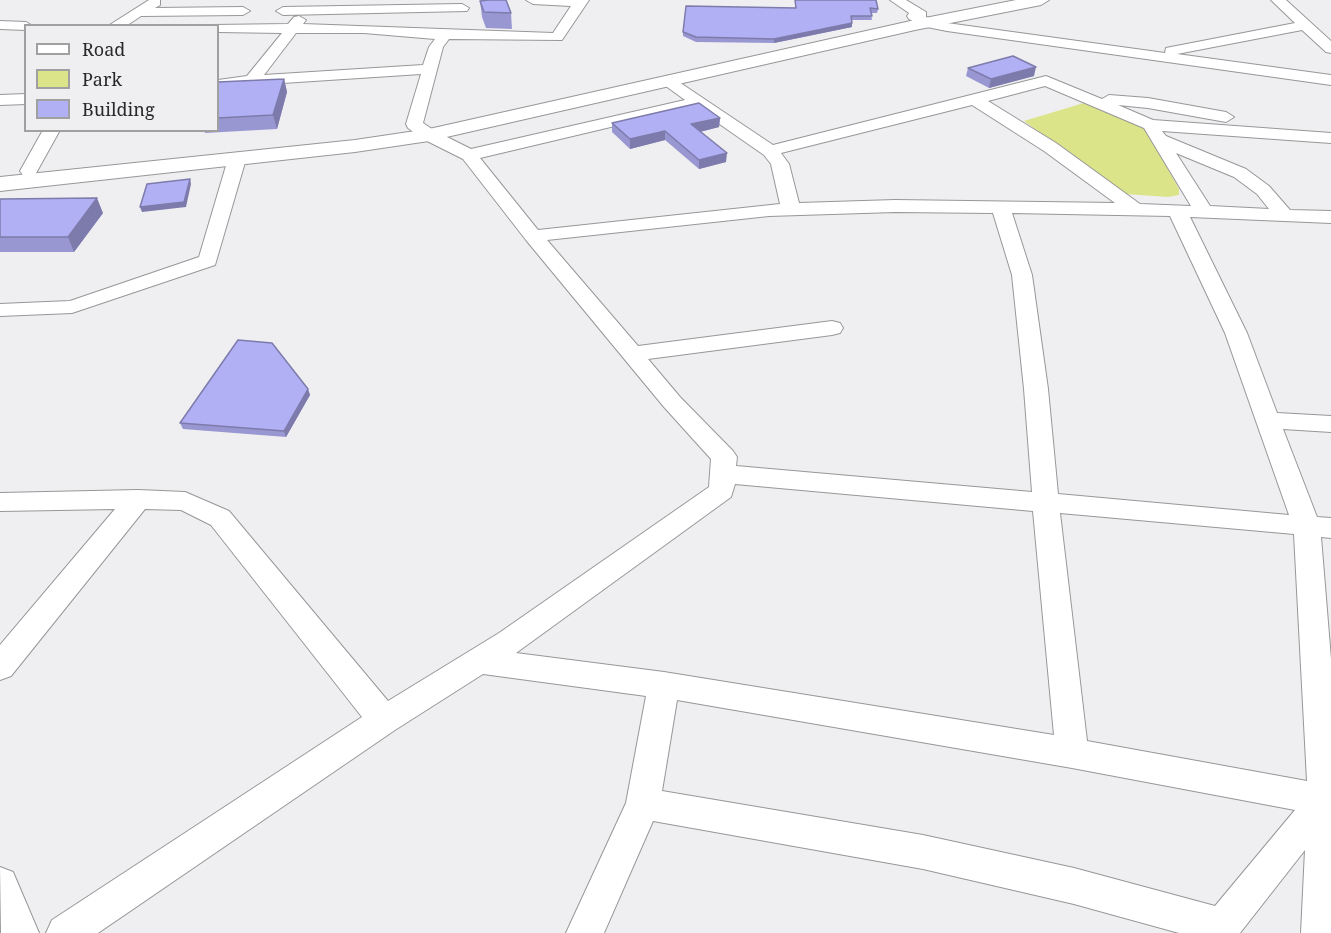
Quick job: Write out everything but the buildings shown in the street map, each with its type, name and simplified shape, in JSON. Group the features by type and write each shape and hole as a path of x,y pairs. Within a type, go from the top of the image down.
{"main road":[{"path":"0,174 347,135 422,129 668,81 997,0"},
{"path":"0,184 355,146 422,129 921,18 1041,0"}],"street":[{"path":"119,24 142,12 157,0"},
{"path":"533,0 580,1"},
{"path":"897,0 921,18 1150,55 1331,80"},
{"path":"1278,0 1331,49"},
{"path":"219,28 364,29 557,37 580,1"},
{"path":"142,12 264,11 309,6 465,4"},
{"path":"65,933 384,720 510,642 722,491 724,457 672,402 533,236 469,155 422,129 429,69 436,48 465,4"},
{"path":"252,80 309,6"},
{"path":"0,25 24,26"},
{"path":"1150,55 1305,25"},
{"path":"219,84 429,69"},
{"path":"668,81 770,151 780,164 791,209"},
{"path":"770,151 1046,81 1240,173 1263,190 1284,215"},
{"path":"975,99 1050,147 1135,209"},
{"path":"1090,100 1140,102 1224,116 1242,121 1260,133"},
{"path":"469,155 697,102"},
{"path":"29,171 51,132"},
{"path":"1155,132 1260,133 1331,138"},
{"path":"1155,132 1191,212 1268,420 1319,527 1328,800 1320,933"},
{"path":"0,310 72,307 208,261 237,159"},
{"path":"533,236 791,209 895,206 1135,209 1331,217"},
{"path":"1001,209 1022,275 1036,389 1072,753"},
{"path":"632,354 832,328"},
{"path":"1268,420 1331,424"},
{"path":"724,474 1319,527"},
{"path":"0,502 138,499 185,501 220,518 384,720"},
{"path":"0,667 138,499"},
{"path":"479,661 664,685 1072,753 1328,800"},
{"path":"585,933 643,804 664,685"},
{"path":"643,804 923,852 1074,886 1219,930 1328,800"},
{"path":"0,885 20,933"}],"green space":[{"path":"1087,102 1145,128 1179,189 1179,195 1168,197 1125,194 1024,121"}]}
